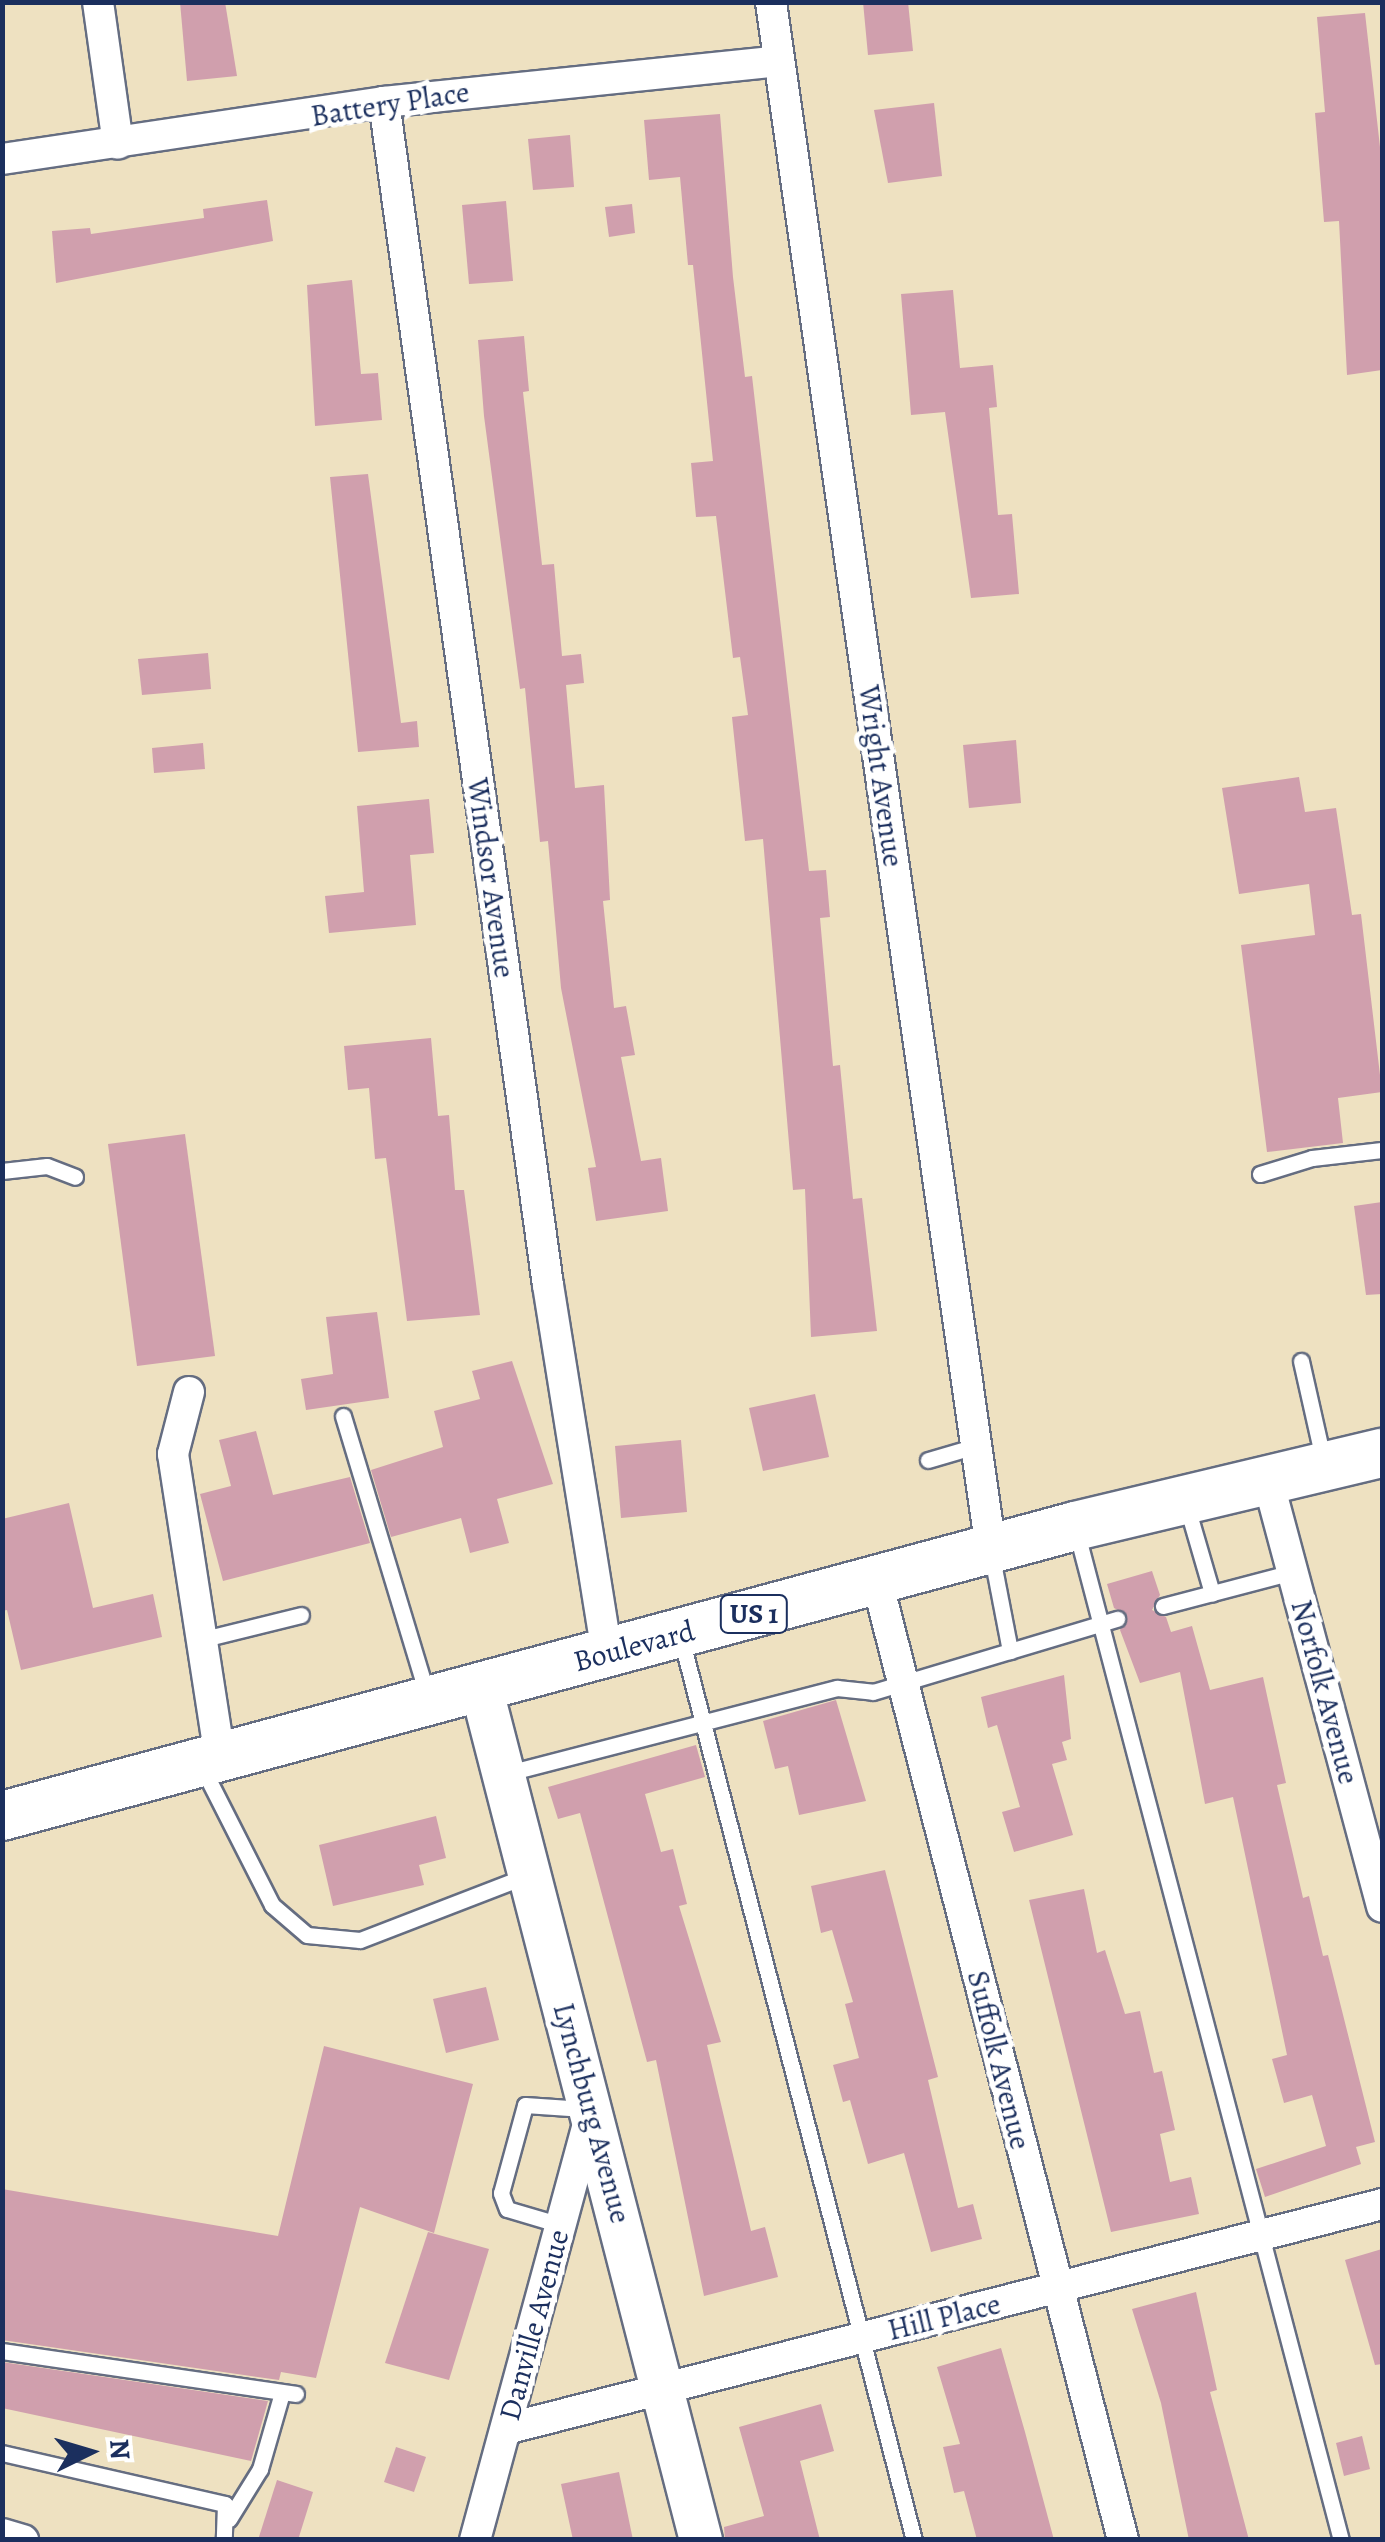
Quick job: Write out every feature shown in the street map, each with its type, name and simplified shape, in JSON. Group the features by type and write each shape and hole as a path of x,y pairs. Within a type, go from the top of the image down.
{"main road":[{"name":"Boulevard","path":"2,1816 1075,1526 1267,1477 1382,1453"}],"street":[{"path":"98,2 118,144"},
{"name":"Wright Avenue","path":"771,2 990,1550"},
{"name":"Battery Place","path":"2,159 384,102 779,61"},
{"name":"Windsor Avenue","path":"384,102 548,1285 607,1653"},
{"path":"190,1392 173,1454 200,1640 210,1759"},
{"name":"Norfolk Avenue","path":"1267,1477 1382,1907"},
{"name":"Suffolk Avenue","path":"877,1581 1123,2540"},
{"name":"Lynchburg Avenue","path":"481,1687 701,2540"},
{"name":"Danville Avenue","path":"475,2540 592,2110"},
{"name":"Hill Place","path":"506,2429 1265,2238 1382,2204"},
{"path":"2,2534 23,2540"}],"lane":[{"path":"1260,1174 1312,1158 1382,1150"},
{"path":"2,1171 48,1166 75,1177"},
{"path":"1300,1361 1324,1466"},
{"path":"343,1416 429,1700"},
{"path":"928,1460 976,1446"},
{"path":"1184,1498 1212,1593"},
{"path":"1075,1526 1265,2238 1341,2540"},
{"path":"990,1550 1010,1651"},
{"path":"1163,1606 1293,1572"},
{"path":"200,1640 301,1615"},
{"path":"504,1774 837,1688 870,1692 1117,1619"},
{"path":"680,1634 914,2540"},
{"path":"210,1759 272,1905 307,1935 360,1940 530,1875"},
{"path":"561,2226 503,2206 520,2110 547,2103 592,2110"},
{"path":"2,2350 289,2393 260,2469 229,2520 224,2540"},
{"path":"2,2453 225,2504 229,2520"}],"building":[{"path":"180,2 225,2 237,76 187,81"},
{"path":"863,2 908,2 913,51 868,55"},
{"path":"1365,13 1380,147 1382,370 1347,375 1339,221 1324,222 1315,113 1325,112 1317,17"},
{"path":"934,103 942,176 888,183 874,110"},
{"path":"720,114 733,277 745,377 752,376 809,871 826,870 830,917 820,918 833,1066 840,1065 853,1199 862,1198 877,1331 811,1337 805,1189 793,1190 763,839 745,841 732,717 748,715 740,657 733,658 716,516 696,517 691,463 713,461 693,265 688,265 680,177 649,180 644,120"},
{"path":"570,135 574,187 533,190 528,139"},
{"path":"267,200 273,241 56,283 52,231 90,228 91,234 204,218 203,209"},
{"path":"506,201 513,281 469,284 462,205"},
{"path":"632,204 635,233 609,237 605,207"},
{"path":"352,280 361,374 378,373 382,420 315,426 307,285"},
{"path":"953,290 960,368 993,365 997,407 989,408 998,515 1012,514 1019,594 971,598 945,412 911,415 901,294"},
{"path":"524,336 529,391 523,392 542,565 554,564 562,656 581,654 584,683 566,685 575,788 604,785 610,900 603,901 614,1008 626,1006 635,1055 621,1057 641,1161 661,1158 668,1211 596,1221 588,1168 596,1167 561,988 548,841 540,842 525,688 520,689 484,416 478,340"},
{"path":"368,474 401,723 417,721 419,747 358,752 330,477"},
{"path":"208,653 211,689 142,695 138,659"},
{"path":"1016,740 1021,803 969,808 963,745"},
{"path":"203,743 205,769 154,773 152,748"},
{"path":"1299,777 1305,812 1336,808 1352,915 1361,914 1382,1092 1338,1098 1343,1143 1267,1152 1241,945 1315,935 1309,884 1239,894 1222,788"},
{"path":"429,799 434,853 410,855 416,925 329,933 325,896 364,892 357,806"},
{"path":"431,1038 438,1116 449,1115 455,1190 464,1190 480,1315 407,1321 386,1158 375,1159 369,1088 348,1090 344,1046"},
{"path":"185,1134 215,1356 137,1366 108,1144"},
{"path":"1382,1202 1382,1294 1366,1295 1354,1206"},
{"path":"377,1312 389,1398 306,1410 301,1379 333,1374 326,1317"},
{"path":"512,1361 553,1484 497,1499 509,1543 470,1553 461,1518 391,1537 371,1470 443,1447 434,1411 480,1399 472,1371"},
{"path":"815,1394 829,1457 763,1471 749,1408"},
{"path":"256,1431 273,1495 350,1477 370,1543 223,1581 200,1494 231,1486 219,1440"},
{"path":"681,1440 687,1512 621,1518 615,1446"},
{"path":"69,1503 93,1608 153,1594 162,1637 21,1670 7,1610 2,1611 2,1519"},
{"path":"1152,1571 1160,1595 1152,1610 1166,1617 1171,1632 1192,1626 1210,1690 1263,1677 1286,1783 1277,1785 1303,1898 1309,1896 1323,1956 1328,1955 1375,2142 1356,2147 1361,2164 1265,2197 1256,2169 1326,2146 1312,2095 1284,2103 1272,2059 1287,2055 1233,1797 1205,1804 1180,1672 1140,1683 1120,1630 1127,1615 1114,1608 1107,1584"},
{"path":"1064,1675 1071,1739 1062,1742 1067,1760 1052,1764 1073,1835 1014,1852 1002,1812 1020,1807 997,1725 988,1728 981,1697"},
{"path":"836,1700 866,1801 799,1815 788,1766 775,1769 763,1721"},
{"path":"696,1745 705,1777 645,1794 661,1852 673,1849 687,1904 679,1906 721,2042 707,2045 751,2231 765,2227 778,2277 704,2296 656,2060 647,2062 580,1813 558,1819 548,1787"},
{"path":"436,1816 446,1858 419,1865 424,1885 333,1906 319,1845"},
{"path":"885,1870 938,2077 928,2080 958,2208 973,2204 982,2239 931,2252 904,2153 868,2164 850,2100 843,2102 833,2065 859,2058 845,2004 853,2002 832,1930 821,1933 811,1886"},
{"path":"1084,1889 1097,1953 1105,1950 1125,2014 1140,2011 1154,2073 1162,2071 1175,2130 1160,2134 1170,2182 1191,2177 1199,2214 1111,2232 1029,1900"},
{"path":"486,1987 499,2040 446,2053 433,1999"},
{"path":"324,2046 473,2084 434,2233 360,2207 316,2378 281,2372 279,2380 2,2340 2,2189 278,2236"},
{"path":"428,2232 489,2249 449,2380 385,2363"},
{"path":"1382,2249 1382,2364 1375,2365 1345,2260"},
{"path":"1196,2292 1217,2390 1210,2392 1249,2540 1189,2540 1161,2403 1132,2309"},
{"path":"1001,2348 1054,2540 977,2540 964,2491 954,2493 943,2447 960,2444 937,2367"},
{"path":"2,2362 268,2401 251,2461 2,2408"},
{"path":"821,2404 834,2451 800,2461 820,2540 725,2540 724,2527 764,2516 739,2427"},
{"path":"1362,2436 1370,2469 1344,2476 1336,2443"},
{"path":"396,2447 426,2457 414,2492 384,2482"},
{"path":"619,2472 633,2540 573,2540 561,2484"},
{"path":"277,2480 313,2492 298,2540 258,2540"}]}
